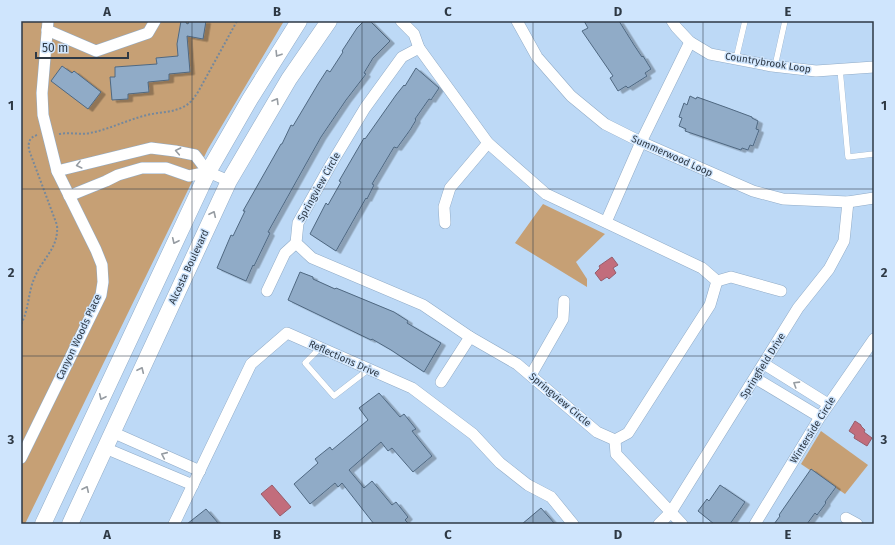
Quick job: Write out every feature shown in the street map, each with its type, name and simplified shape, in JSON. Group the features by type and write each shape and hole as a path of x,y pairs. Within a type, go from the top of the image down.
{"main road":[{"path":"43,524 208,172 250,99 299,21"},
{"name":"Alcosta Boulevard","path":"70,524 228,181 289,79 329,21"}],"street":[{"path":"47,25 96,51 148,33 155,21"},
{"path":"401,21 414,34 419,48 488,143 546,194 702,268 717,281"},
{"name":"Summerwood Loop","path":"516,21 537,57 571,96 605,124 641,142 753,191 783,199 848,202 874,198"},
{"name":"Countrybrook Loop","path":"672,21 690,42 710,54 775,66 816,71 874,67"},
{"name":"Canyon Woods Place","path":"21,458 101,295 103,282 102,265 96,250 56,171 43,115 42,93 47,25"},
{"path":"606,222 641,142 690,42"},
{"name":"Springview Circle","path":"419,48 402,57 365,108 298,223 296,243 312,258 423,305 470,337 517,364 597,432 615,440"},
{"path":"445,223 444,207 450,188 488,143"},
{"path":"56,171 151,148 175,150 195,155 208,172 228,181"},
{"path":"69,196 118,175 142,168 166,168 189,176 208,172"},
{"name":"Springfield Drive","path":"659,524 671,512 798,308 829,269 844,241 848,202"},
{"path":"267,292 285,253 296,243"},
{"path":"717,281 731,277 781,291"},
{"path":"682,524 616,454 615,440 628,433 710,305 717,281"},
{"path":"531,375 563,319 564,301"},
{"name":"Reflections Drive","path":"174,524 251,364 287,333 412,388 473,434 500,463 528,485 550,497 573,524"},
{"path":"441,382 470,337"},
{"name":"Winterside Circle","path":"755,524 828,404 874,339"},
{"path":"764,364 828,404"},
{"path":"755,378 820,417"},
{"path":"112,432 200,471"},
{"path":"105,448 193,485"},
{"path":"846,518 857,524"}],"lane":[{"path":"736,59 745,21"},
{"path":"775,66 785,21"},
{"path":"840,69 848,157 874,154"},
{"path":"320,348 305,363 334,396 369,370"}],"shaded area":[{"path":"21,21 284,21 208,149 25,524 21,524"},
{"path":"543,204 605,234 576,262 587,279 587,287 515,243"},
{"path":"612,257 618,265 613,268 616,273 609,279 607,277 601,281 595,273 600,268 599,266"},
{"path":"855,421 861,425 865,430 864,432 872,438 867,446 854,438 855,435 849,431"},
{"path":"821,431 868,465 845,494 801,464"},
{"path":"272,485 291,507 280,516 261,494"}],"building":[{"path":"181,21 186,21 188,24 189,21 206,21 203,39 187,36 190,72 169,74 169,80 148,82 149,92 128,94 128,99 112,100 110,77 115,77 115,67 157,64 156,58 178,56 177,44"},
{"path":"364,21 370,21 390,41 373,58 364,73 366,74 321,137 268,232 270,233 246,281 217,268 231,235 233,236 245,211 243,211 282,144 291,125 293,126 327,70 330,72 357,28"},
{"path":"584,21 619,21 651,69 645,73 647,76 628,88 626,86 618,91 610,78 613,76 582,31 588,28"},
{"path":"62,66 72,73 74,71 101,92 88,109 51,81"},
{"path":"416,68 439,88 415,119 416,120 410,130 397,148 394,147 372,184 374,185 367,199 366,198 336,251 310,234 326,203 328,205 341,182 339,181 364,138 365,139 396,95 404,85 405,86"},
{"path":"690,96 725,107 752,117 758,121 756,129 759,130 753,146 750,145 748,150 742,148 741,150 685,131 686,129 679,126 682,118 679,117 684,103 687,105"},
{"path":"300,272 335,289 336,288 394,312 408,321 407,323 441,343 424,372 372,339 371,340 288,300"},
{"path":"379,393 400,417 404,414 416,429 412,431 432,456 413,472 392,448 388,451 381,442 349,470 364,488 372,481 392,505 396,502 408,517 405,520 409,524 374,524 342,483 338,487 335,483 310,504 294,484 318,463 315,459 330,447 332,450 368,420 359,408"},
{"path":"811,469 836,487 825,502 826,503 817,515 815,513 807,524 774,524 780,516 779,515"},
{"path":"720,485 745,502 730,524 714,524 698,511 707,499 709,501"},
{"path":"541,508 555,524 522,524"},
{"path":"206,509 219,524 187,524"}]}
